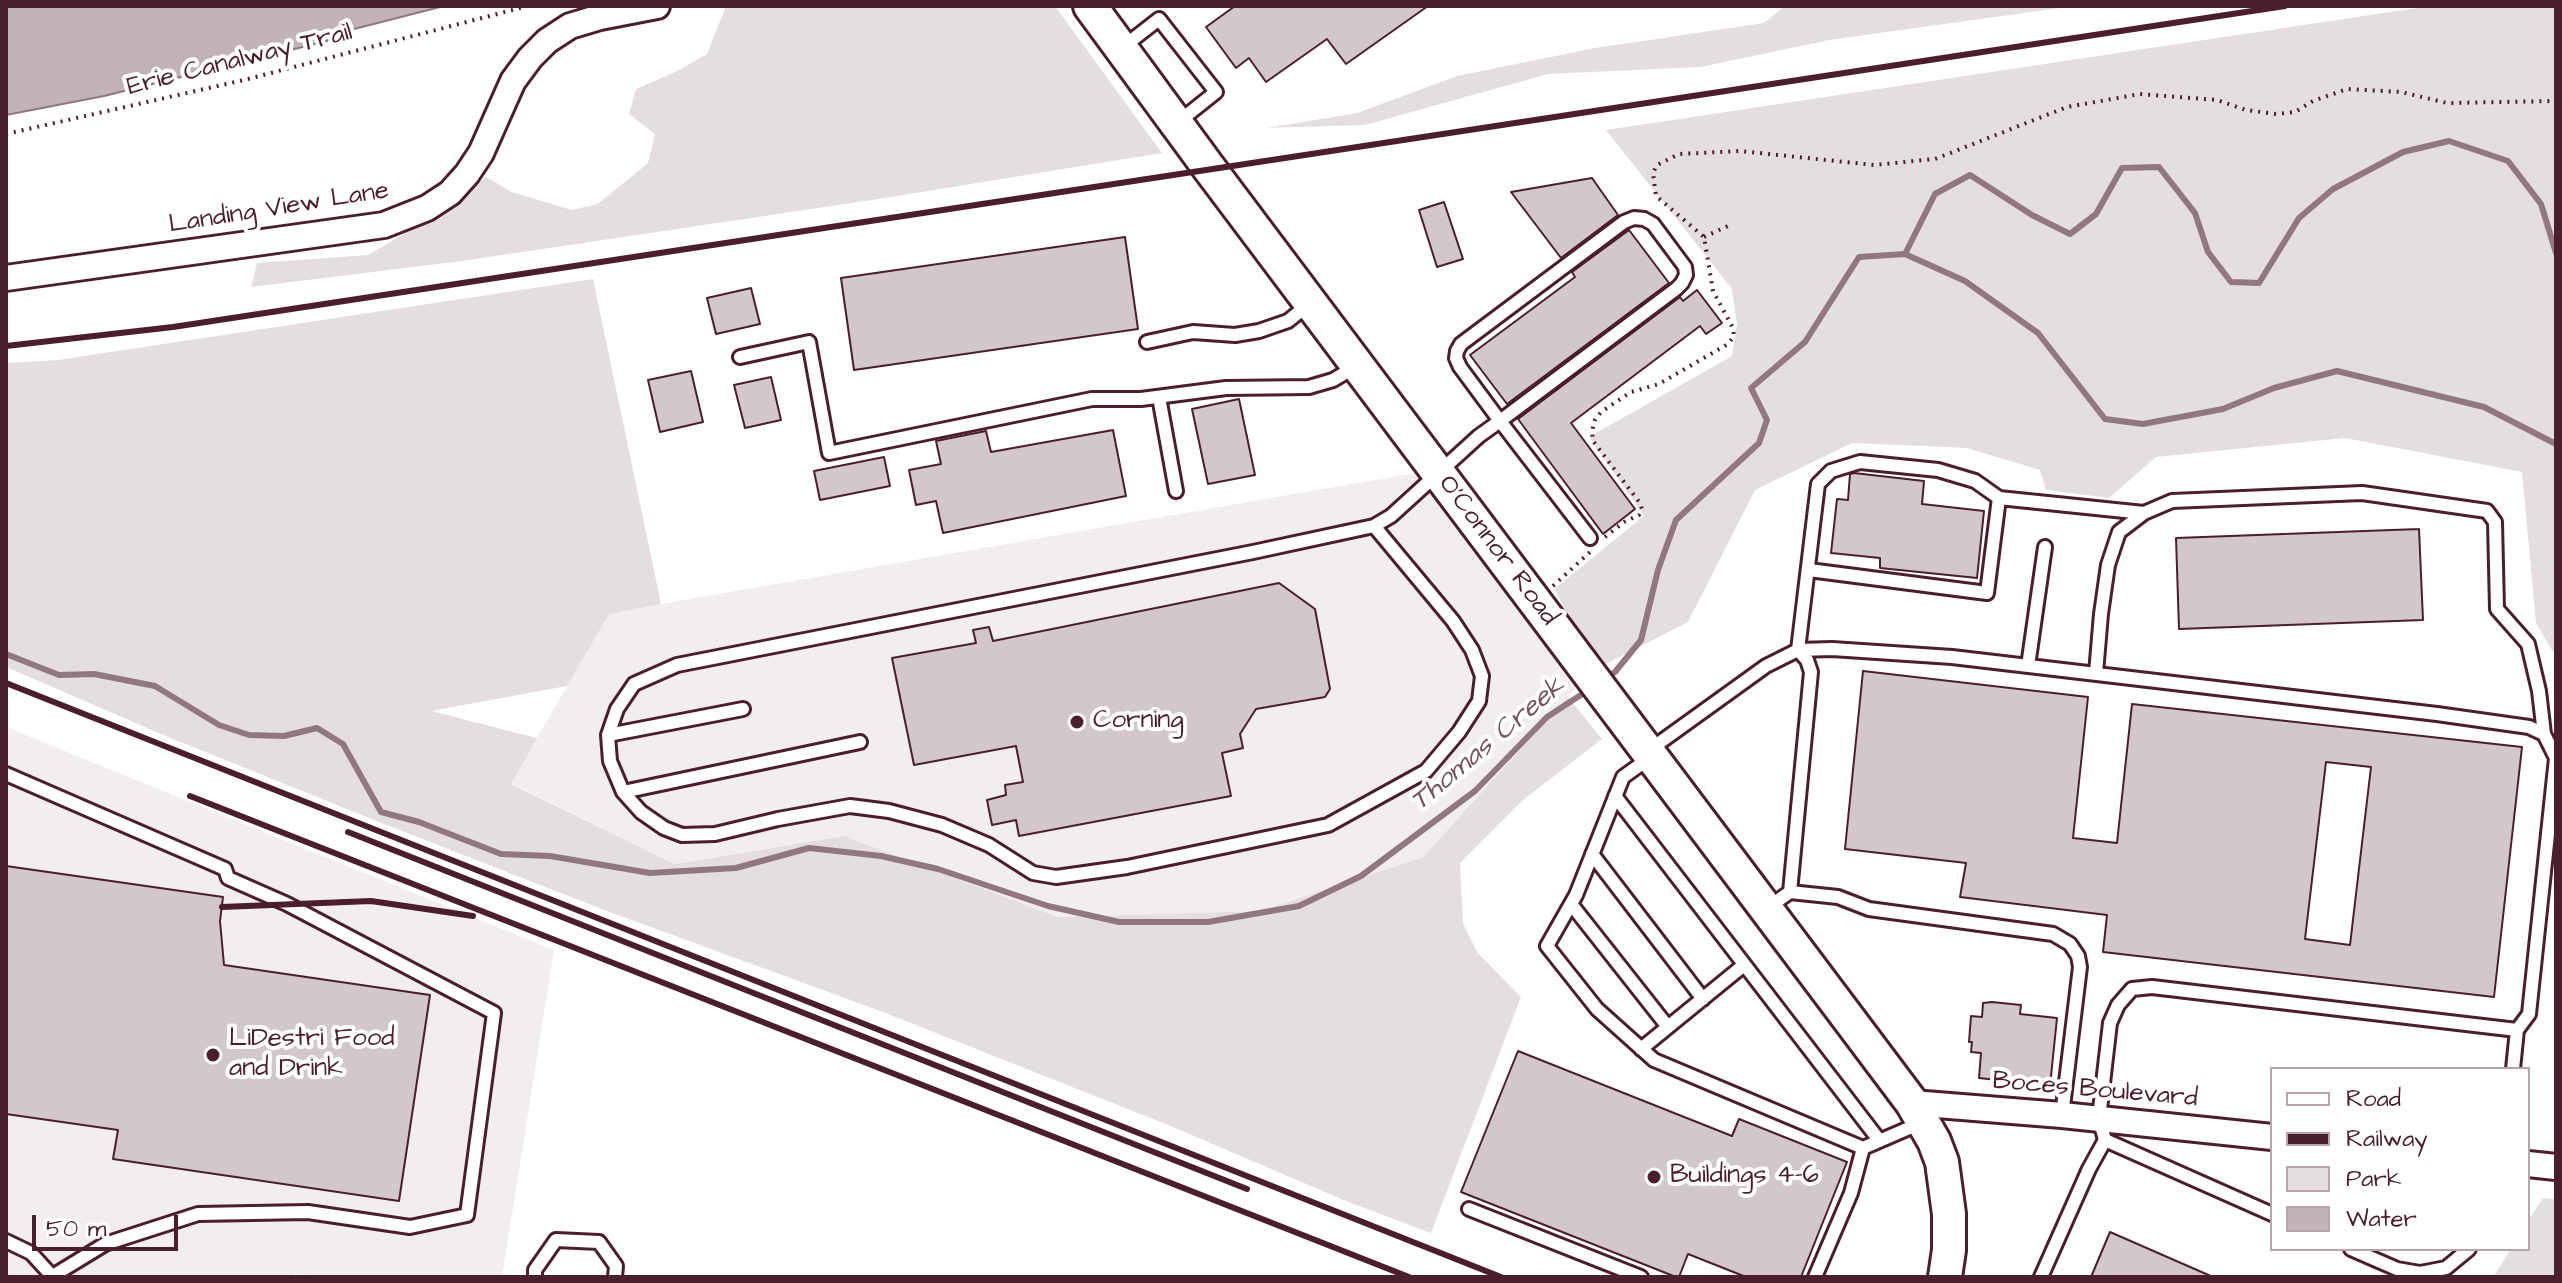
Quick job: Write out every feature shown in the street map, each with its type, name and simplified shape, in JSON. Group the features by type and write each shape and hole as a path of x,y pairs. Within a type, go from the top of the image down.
{"street":[{"name":"Landing View Lane","path":"6,278 384,225 427,208 450,193 467,174 481,153 513,81 547,41 570,26 657,6"},
{"name":"O'Connor Road","path":"1090,6 1650,754 1778,900 1917,1112 1942,1162 1947,1187 1949,1250 1945,1277"},
{"name":"Boces Boulevard","path":"1917,1112 2062,1115 2102,1129 2270,1137"},
{"path":"2530,1164 2556,1167"}],"lane":[{"path":"1121,49 1159,19 1216,92 1177,123"},
{"path":"1374,526 1453,621 1472,650 1482,676 1479,701 1459,732 1426,771 1368,806 1328,825 1127,867 1056,877 1033,873 989,845 942,825 889,811 850,806 715,834 682,835 664,828 641,812 623,792 610,761 608,735 617,709 634,684 677,665 1374,526 1391,516 1456,456 1500,421 1682,283 1686,275 1685,267 1653,224 1644,219 1634,218 1624,222 1461,344 1456,358 1500,421 1590,538"},
{"path":"1147,342 1193,332 1235,335 1259,331 1288,321 1311,302"},
{"path":"740,357 809,342 829,453 1092,399 1159,397 1226,388 1309,387 1333,380 1358,365"},
{"path":"1159,397 1176,491"},
{"path":"2062,1115 2080,967 2078,956 2070,944 2053,934 1869,909 1838,897 1778,900 1811,672 1807,660 1798,650 1818,484 1831,471 1860,462 1938,470 1975,481 1999,498 2144,513"},
{"path":"2096,673 2108,565 2119,532 2144,513 2172,501 2362,493 2487,511 2495,522 2497,609 2528,644 2539,691 2544,734 2556,758 2529,1014 2517,1030 2513,1067"},
{"path":"1809,570 1987,593 1999,498"},
{"path":"2028,666 2045,547"},
{"path":"1863,1148 1654,1060 1597,1009 1547,946 1571,904 1623,777 1766,666 1798,650 1904,653 2437,714 2529,727 2544,734"},
{"path":"608,735 743,709"},
{"path":"623,792 860,742"},
{"path":"6,774 225,869 228,878 287,904 494,1013 467,1215 410,1227 308,1212 198,1214 105,1244 51,1276 31,1253 6,1241"},
{"path":"1615,796 1879,1140"},
{"path":"1592,854 1703,999"},
{"path":"1571,904 1668,1027"},
{"path":"1641,1049 1744,965"},
{"path":"2041,1277 2089,1169 2102,1129 2110,1023 2118,1005 2132,989 2152,987 2517,1030"},
{"path":"1815,1277 1851,1193 1863,1148 1917,1112"},
{"path":"2102,1129 2270,1213"},
{"path":"1469,1209 1641,1277"},
{"path":"535,1277 535,1270 556,1240 599,1242 616,1266 615,1277"},
{"path":"2356,1251 2397,1269 2420,1273 2446,1268 2467,1251"}],"path":[{"name":"Erie Canalway Trail","path":"6,134 244,80 528,6"},
{"path":"1551,587 1607,535 1639,515 1642,509 1593,441 1592,431 1601,412 1631,392 1659,384 1673,376 1728,344 1734,336 1733,328 1713,291 1704,237 1656,196 1653,173 1657,165 1679,154 1740,151 1874,165 1935,159 2067,107 2140,94 2217,100 2246,110 2276,114 2295,112 2313,101 2347,89 2401,92 2447,103 2556,101"},
{"path":"1704,237 1730,225"}],"shaded area":[{"path":"1415,473 1578,686 1423,857 1260,911 1058,917 844,836 675,864 511,783 609,613"},
{"path":"6,727 554,950 502,1277 325,1277 295,1273 294,1277 6,1277"}],"green space":[{"path":"726,6 1055,6 1162,153 462,261 251,287 257,263 368,255 441,212 486,177 512,192 572,210 598,204 648,163 655,134 629,114 636,89 707,54"},
{"path":"1785,6 2075,6 1829,40 1701,67 1548,74 1365,125 1267,128 1357,113 1457,76 1595,48 1764,23"},
{"path":"2430,6 2556,6 2556,657 2536,623 2522,472 2345,438 2156,457 2109,498 2046,490 2040,470 1967,448 1852,443 1755,490 1688,622 1606,664 1572,621 1554,589 1644,516 1589,437 1732,356 1737,324 1732,289 1606,130"},
{"path":"593,279 661,604 609,614 567,686 431,711 537,738 511,784 675,864 844,836 1058,917 1260,911 1423,857 1568,697 1602,739 1523,800 1460,863 1463,923 1477,952 1521,997 1431,1233 883,1012 607,911 384,824 168,737 6,667 6,363 58,360"},
{"path":"2543,1198 2556,1199 2556,1277 2493,1277 2510,1251 2530,1251 2530,1218"}],"water":[{"path":"6,6 444,6 354,29 327,41 104,96 6,115"}],"building":[{"path":"1235,6 1428,6 1346,64 1327,39 1266,82 1249,58 1236,68 1206,27"},
{"path":"1592,178 1618,215 1561,258 1511,192"},
{"path":"1444,202 1463,259 1437,267 1419,210"},
{"path":"1629,230 1669,283 1507,404 1470,355 1575,277 1572,272"},
{"path":"1125,237 1138,329 854,370 841,278"},
{"path":"751,288 760,324 716,334 707,298"},
{"path":"1697,290 1722,323 1706,334 1700,326 1571,423 1635,509 1603,534 1518,419 1680,297 1683,301"},
{"path":"691,371 703,422 660,432 648,380"},
{"path":"771,377 781,420 745,428 734,385"},
{"path":"1239,399 1255,475 1208,484 1192,409"},
{"path":"1113,430 1126,496 943,533 936,501 916,505 909,470 941,464 936,441 986,431 991,452"},
{"path":"884,457 890,486 820,500 814,471"},
{"path":"1850,474 1924,481 1922,504 1984,511 1977,578 1880,568 1880,558 1831,553 1837,499 1848,500"},
{"path":"2419,529 2423,620 2179,629 2176,538"},
{"name":"Corning","path":"1279,583 1315,609 1330,689 1325,697 1256,709 1240,734 1243,748 1222,753 1231,796 1019,836 1016,820 992,825 987,800 1006,795 1005,785 1023,782 1016,746 914,765 892,658 976,643 973,630 989,627 993,641"},
{"path":"1863,671 2088,697 2073,838 2117,843 2132,704 2522,747 2494,997 2103,952 2107,915 1960,897 1966,863 1845,849","holes":["2326,762 2371,767 2350,945 2305,939"]},
{"name":"LiDestri Food and Drink","path":"6,866 223,897 220,921 224,965 430,995 399,1201 113,1159 118,1130 6,1114"},
{"path":"1983,1003 2021,1005 2020,1014 2057,1018 2050,1086 1979,1078 1981,1053 1971,1052 1972,1042 1969,1042 1971,1016 1982,1017"},
{"name":"Buildings 4-6","path":"1518,1051 1732,1136 1739,1119 1847,1162 1801,1277 1746,1277 1688,1254 1679,1277 1676,1277 1461,1192"},
{"path":"2110,1232 2213,1277 2091,1277"}],"waterway":[{"path":"1905,254 1935,194 1970,175 2032,215 2070,234 2096,214 2122,168 2159,167 2195,213 2208,252 2231,282 2259,283 2299,218 2333,189 2403,152 2449,141 2508,161 2541,204 2556,253"},
{"name":"Thomas Creek","path":"1606,678 1615,672 1641,640 1658,570 1676,520 1759,443 1767,420 1751,388 1805,342 1859,257 1905,254 1965,281 2038,333 2105,419 2143,424 2223,409 2274,388 2337,371 2484,407 2556,444"},
{"name":"Thomas Creek","path":"6,654 59,675 94,674 155,686 219,725 249,735 284,736 317,728 343,744 381,812 419,822 501,854 550,856 650,873 736,868 809,848 881,856 938,869 1048,906 1119,922 1208,922 1299,906 1361,876 1475,791 1547,717 1590,689"}],"railway":[{"path":"6,346 173,327 2285,6"},
{"path":"6,683 1501,1277"},
{"path":"190,796 1409,1277"},
{"path":"348,832 1247,1189"},
{"path":"222,907 371,901 473,916"}],"place":[{"name":"Corning","path":"1077,722"},
{"name":"LiDestri Food and Drink","path":"213,1055"},
{"name":"Buildings 4-6","path":"1654,1177"}]}
